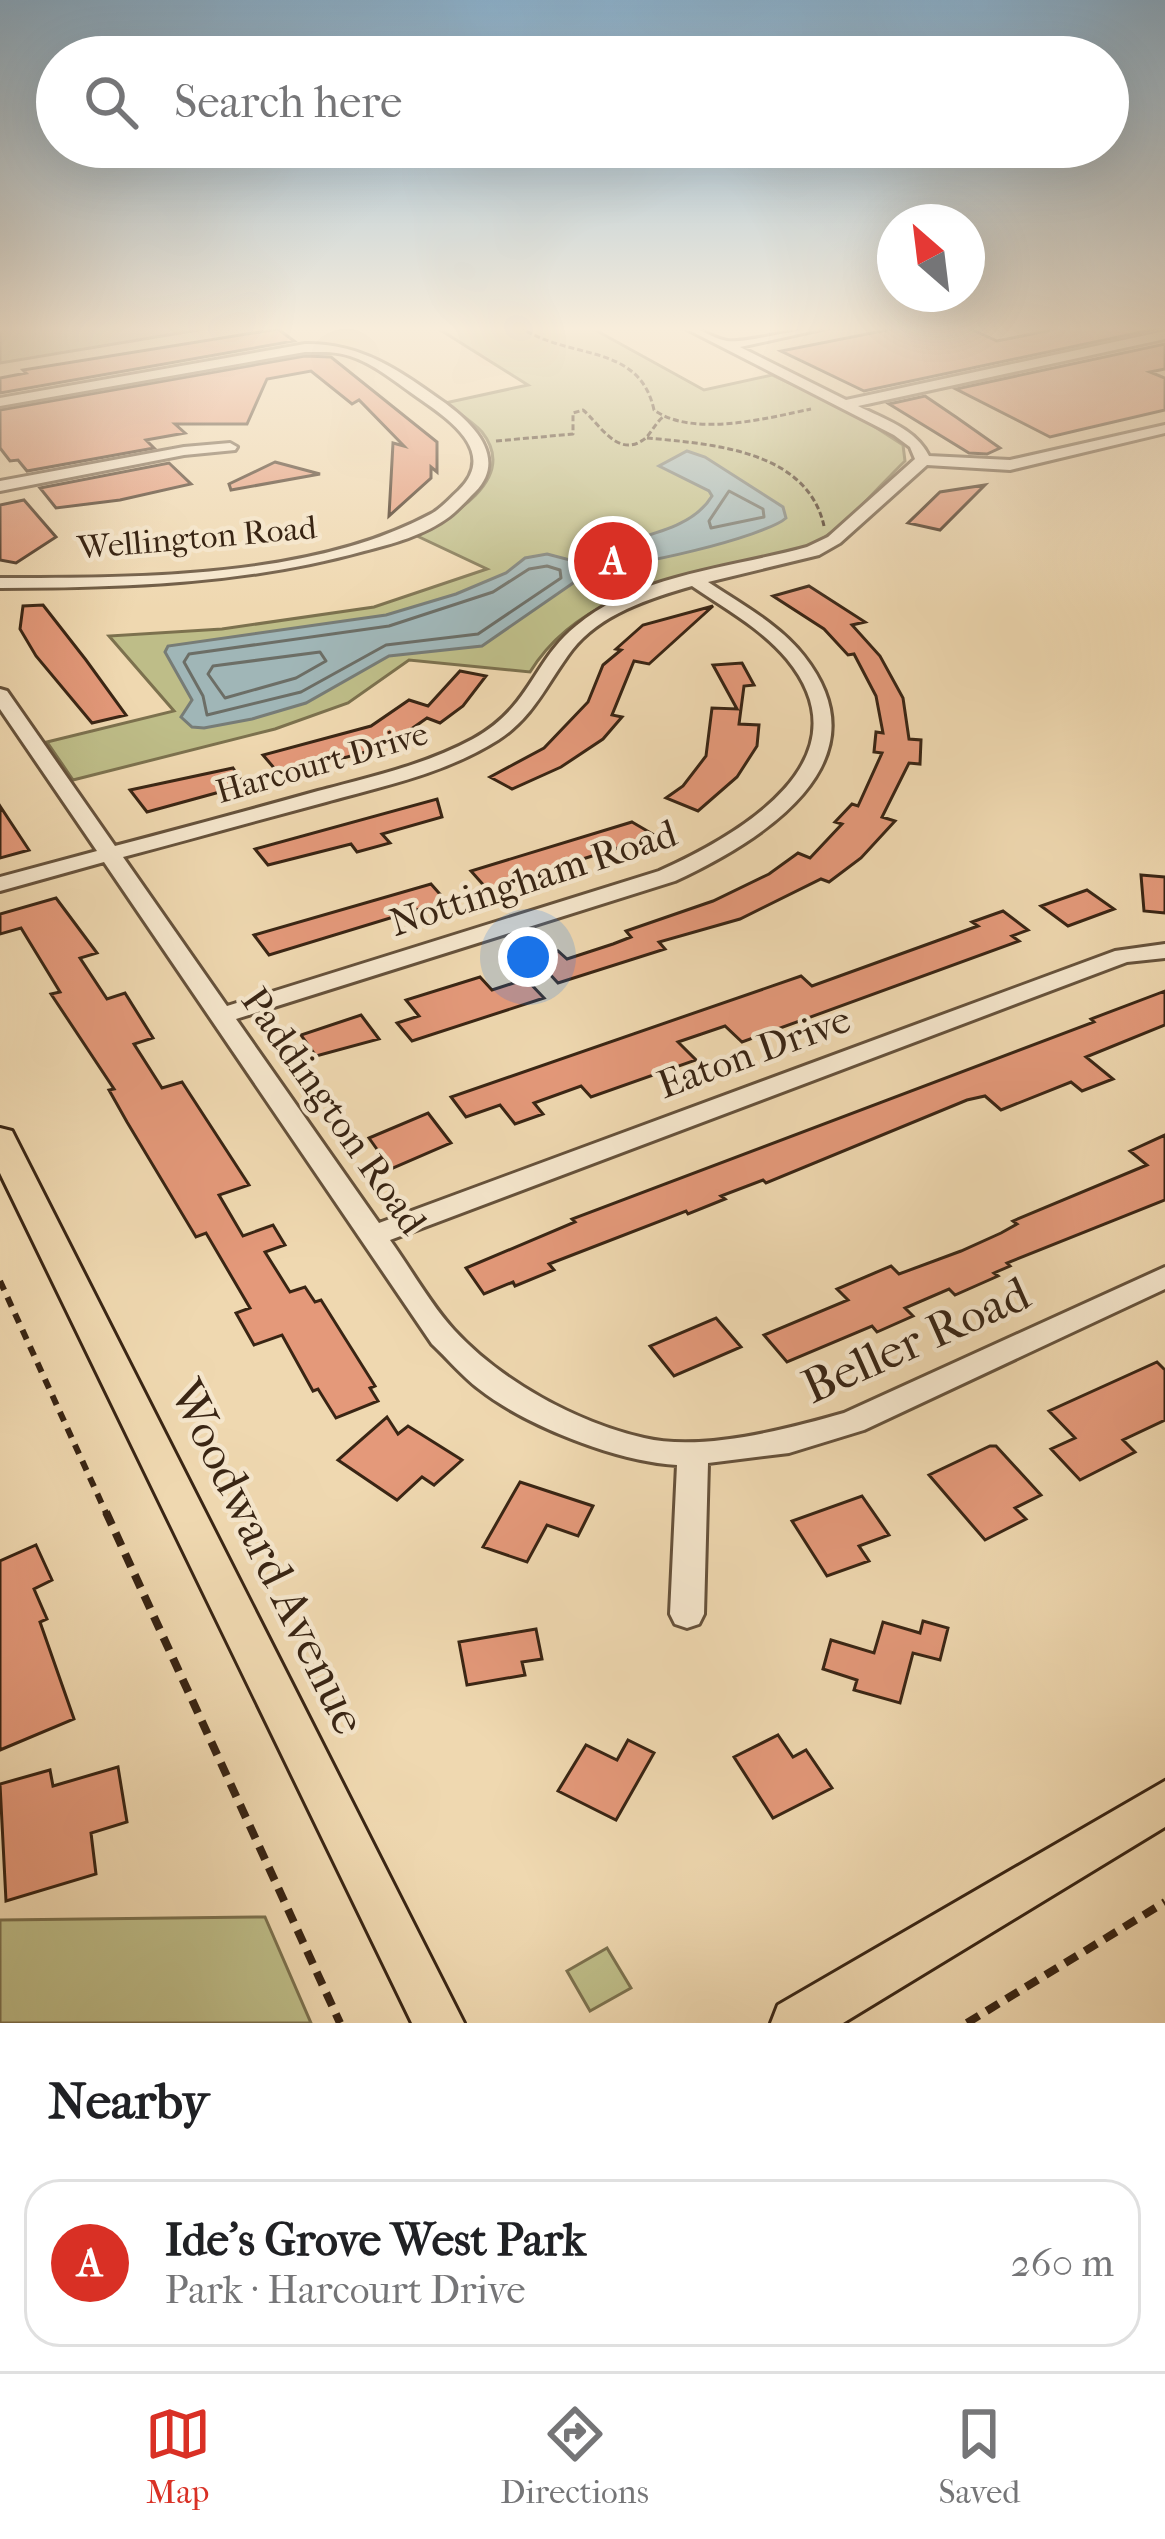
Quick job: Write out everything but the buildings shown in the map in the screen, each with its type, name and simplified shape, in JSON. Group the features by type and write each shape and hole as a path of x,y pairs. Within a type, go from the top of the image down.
{"main road":[{"name":"Woodward Avenue","path":"0,1139 439,2023"},
{"path":"796,2023 1165,1802"}],"street":[{"path":"458,420 478,442"},
{"path":"876,420 910,439 923,460 1010,465 1163,430"},
{"name":"Wellington Road","path":"0,583 298,563 397,536 459,501 481,471 478,442"},
{"path":"0,486 184,451 230,447"},
{"name":"Harcourt Drive","path":"0,884 409,773 456,755 504,727 531,701 561,649 586,626 642,598 800,555 834,540 923,460"},
{"name":"Nottingham Road","path":"221,1016 667,875 730,846 781,808 816,760 822,725 813,683 772,635 697,582"},
{"name":"Paddington Road","path":"0,695 442,1336 490,1382 544,1413 644,1451 693,1453"},
{"name":"Eaton Drive","path":"373,1236 1123,956 1165,951"},
{"name":"Beller Road","path":"693,1453 789,1442 853,1422 1165,1277"},
{"path":"687,1614 693,1453"}],"path":[{"path":"478,442 567,436 576,431 574,420"},
{"path":"592,420 611,441 626,445 647,438 745,454 782,467 812,489 821,503 821,534"},
{"path":"647,438 659,420"},
{"path":"699,420 753,420"},
{"path":"0,1281 340,2023"},
{"path":"968,2023 1165,1902"}],"shaded area":[{"path":"469,420 865,420 903,445 905,461 817,542 629,594 574,624 530,672 409,660 348,703 275,729 73,780 47,742 174,711 109,636 222,629 374,607 487,569 415,535 461,508 486,481 491,450"},
{"path":"265,1917 311,2023 0,2023 0,1920"},
{"path":"607,1948 631,1988 590,2011 567,1971"}],"water":[{"path":"687,451 705,457 783,507 786,518 694,551 596,566 595,555 603,550 678,525 703,508 712,496 709,491 659,466"},
{"path":"547,554 578,562 589,572 482,646 389,656 306,703 252,719 204,728 192,727 181,717 192,700 165,652 168,646 386,615 456,594 506,573 525,558"}],"place":[{"name":"Ide's Grove West Park","path":"613,561"}]}
